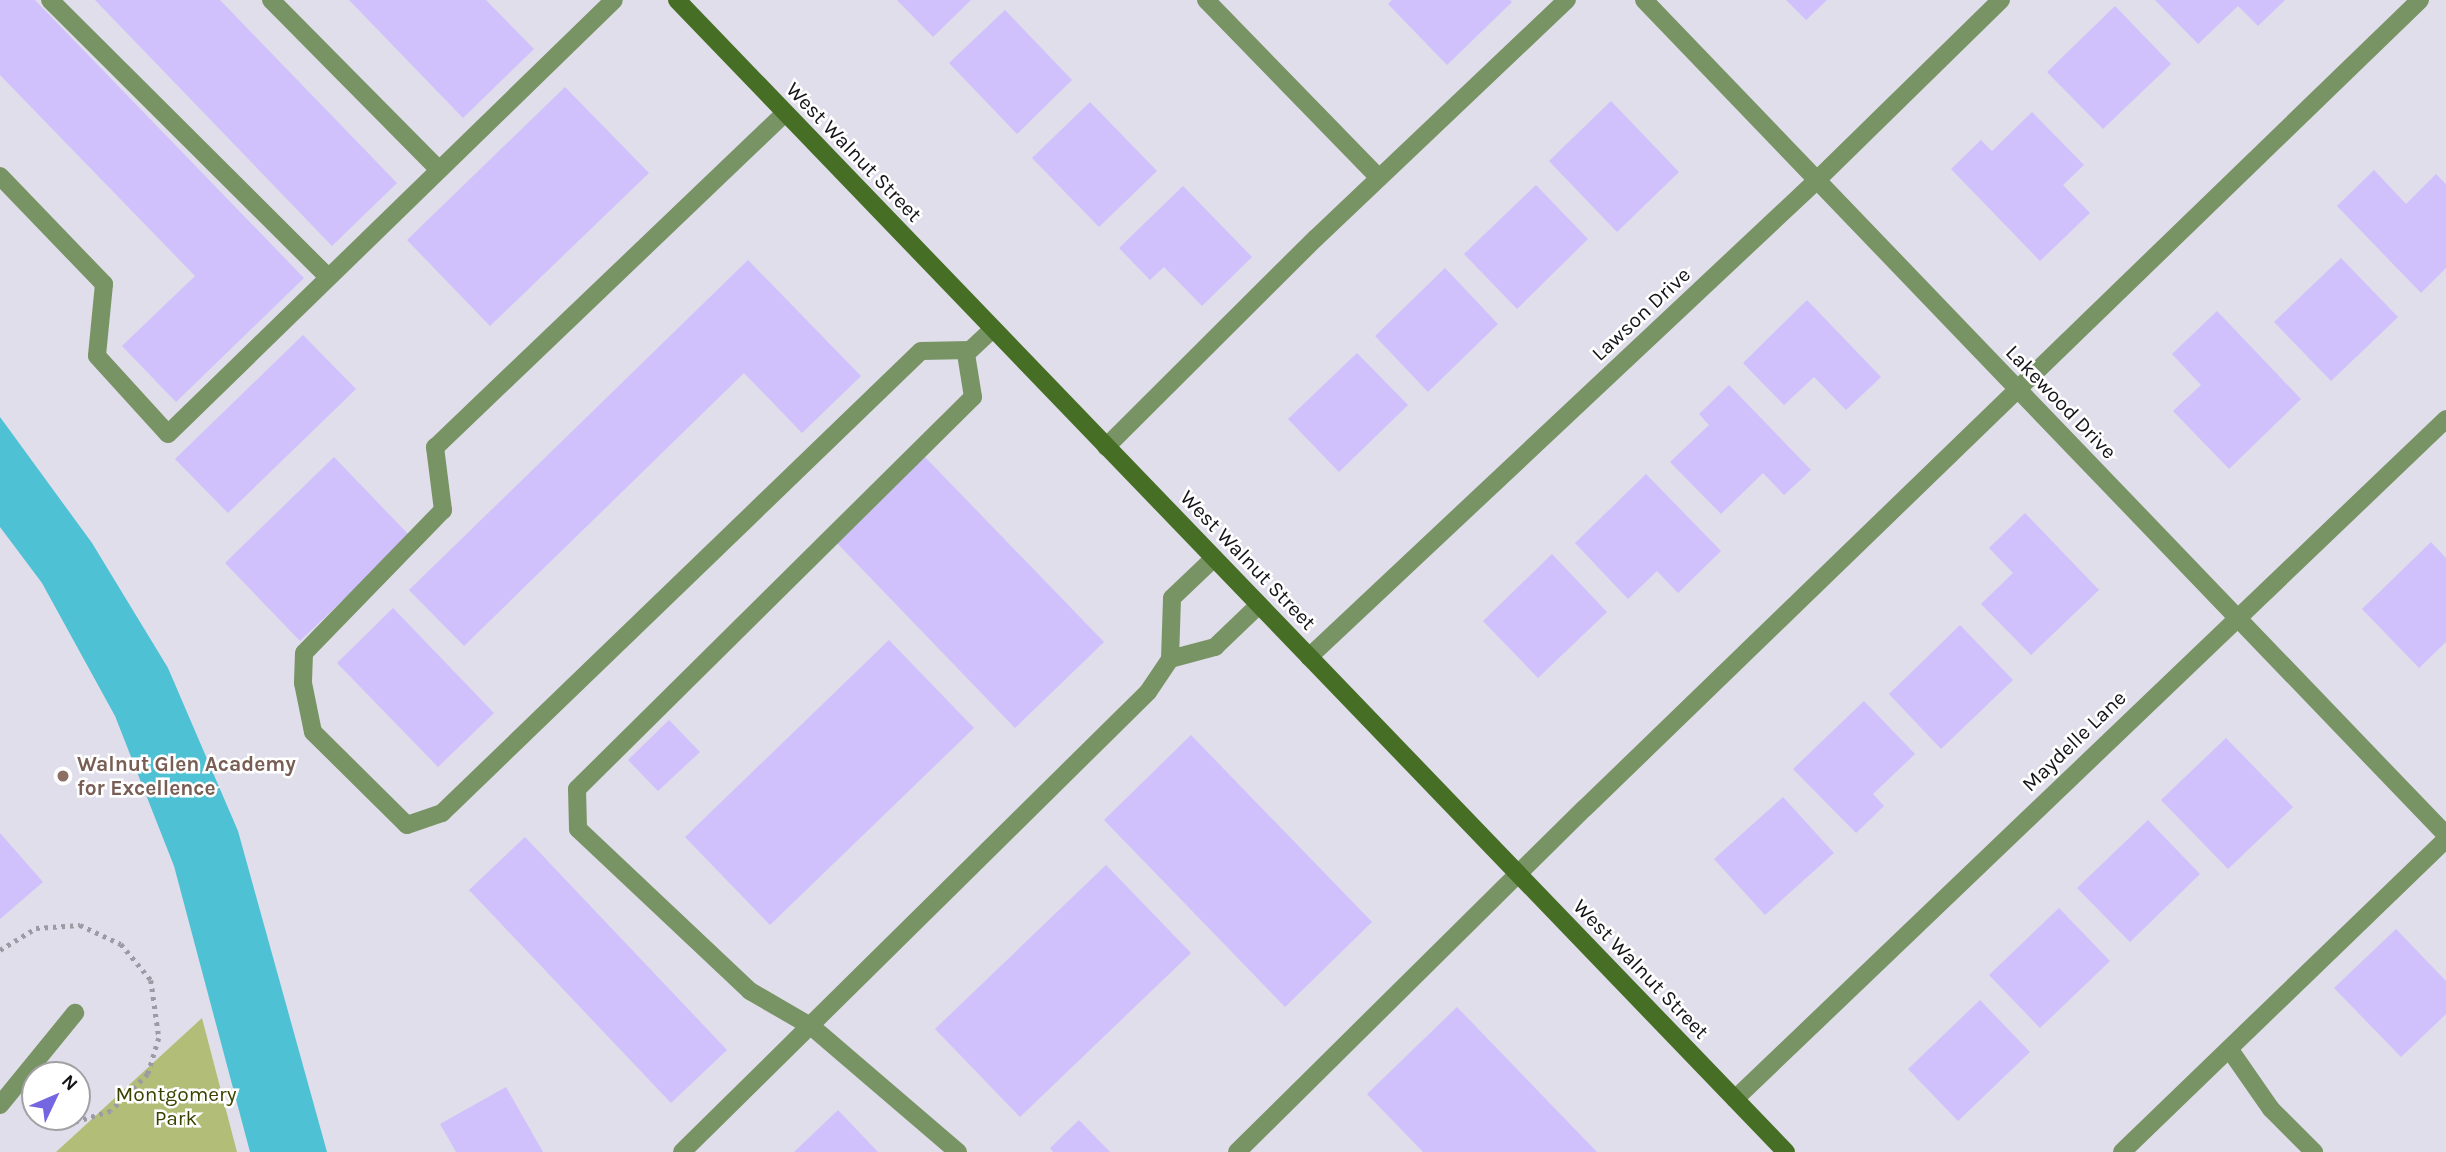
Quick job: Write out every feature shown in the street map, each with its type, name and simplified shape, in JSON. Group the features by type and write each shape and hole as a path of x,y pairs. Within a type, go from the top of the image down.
{"main road":[{"name":"West Walnut Street","path":"677,0 1786,1152"}],"street":[{"path":"50,0 328,277"},
{"path":"271,0 439,170"},
{"path":"0,176 104,284 97,356 168,434 614,0"},
{"path":"1206,0 1379,178"},
{"path":"1106,447 1379,178 1567,0"},
{"name":"Lakewood Drive","path":"1644,0 2446,837"},
{"name":"Lawson Drive","path":"1309,657 1816,181 2001,0"},
{"path":"1237,1152 1518,873 2420,0"},
{"path":"785,113 435,447 443,510 304,653 303,683 313,732 407,825 442,813 921,351 970,350"},
{"path":"958,1152 812,1027 750,991 578,829 577,789 973,397 966,354 993,329"},
{"name":"Maydelle Lane","path":"1735,1099 2446,419"},
{"path":"682,1152 812,1027 1148,692 1170,659 1172,598 1214,558"},
{"path":"1170,659 1215,646 1259,605"},
{"path":"2122,1152 2230,1050 2446,837"},
{"path":"0,1105 75,1013"},
{"path":"2230,1050 2271,1109 2314,1152"}],"green space":[{"name":"Montgomery Park","path":"202,1018 237,1152 56,1152 79,1131 91,1131 91,1120"}],"water":[{"path":"0,417 92,543 168,668 238,831 327,1152 250,1152 174,866 115,716 42,583 0,527"}],"building":[{"path":"0,0 35,0 304,278 176,402 122,346 195,276 0,75"},
{"path":"95,0 220,0 397,183 332,246"},
{"path":"349,0 486,0 534,49 463,118"},
{"path":"897,0 971,0 933,37"},
{"path":"1392,0 1512,2 1447,65 1388,4"},
{"path":"1786,0 1827,0 1806,20"},
{"path":"2155,0 2285,0 2258,26 2238,6 2198,44"},
{"path":"2115,6 2171,64 2103,129 2047,72"},
{"path":"1005,10 1072,80 1017,134 949,63"},
{"path":"565,87 649,173 490,326 407,240"},
{"path":"1611,101 1679,172 1617,232 1549,161"},
{"path":"1090,102 1157,171 1099,227 1032,158"},
{"path":"2032,112 2084,165 2063,185 2090,213 2040,261 1951,169 1981,140 1992,151"},
{"path":"2374,170 2406,204 2436,174 2446,184 2446,268 2421,293 2337,206"},
{"path":"1536,185 1588,239 1517,309 1464,254"},
{"path":"1183,186 1252,257 1202,306 1164,267 1150,280 1119,248"},
{"path":"2341,258 2398,317 2331,381 2274,322"},
{"path":"748,260 861,376 802,433 744,373 464,646 409,590"},
{"path":"1445,268 1498,324 1428,392 1375,336"},
{"path":"1807,300 1881,377 1846,410 1814,377 1784,405 1743,363"},
{"path":"2217,311 2301,399 2229,469 2173,411 2201,385 2172,354"},
{"path":"303,335 356,389 228,513 175,459"},
{"path":"1357,353 1408,405 1339,472 1288,419"},
{"path":"1729,385 1811,470 1784,495 1763,473 1721,514 1670,462 1709,425 1699,414"},
{"path":"923,455 1104,642 1015,728 834,540"},
{"path":"334,457 410,536 300,641 225,563"},
{"path":"1646,474 1721,551 1678,593 1657,571 1628,599 1575,543"},
{"path":"2025,513 2099,590 2031,655 1981,604 2013,573 1989,548"},
{"path":"2431,542 2446,558 2446,642 2419,668 2362,609"},
{"path":"1552,554 1607,612 1538,678 1483,621"},
{"path":"393,608 494,713 438,767 337,663"},
{"path":"1960,625 2013,680 1941,749 1889,694"},
{"path":"889,640 974,728 770,925 685,837"},
{"path":"1864,701 1915,754 1873,794 1884,806 1856,833 1793,769"},
{"path":"669,720 700,752 658,791 628,760"},
{"path":"1191,735 1372,922 1285,1007 1104,820"},
{"path":"2226,738 2293,807 2228,869 2161,800"},
{"path":"1783,797 1834,853 1765,915 1714,859"},
{"path":"2148,820 2200,874 2130,942 2077,888"},
{"path":"0,833 43,882 0,919"},
{"path":"525,837 727,1050 671,1103 469,890"},
{"path":"1106,865 1191,953 1020,1117 935,1029"},
{"path":"2059,908 2110,961 2040,1028 1989,975"},
{"path":"2396,929 2446,981 2446,1014 2401,1057 2334,988"},
{"path":"1980,1000 2030,1052 1958,1121 1908,1069"},
{"path":"1457,1007 1597,1152 1423,1152 1367,1094"},
{"path":"506,1087 543,1152 456,1152 440,1124"},
{"path":"838,1110 878,1152 794,1152"},
{"path":"1079,1120 1110,1152 1053,1152 1050,1148"}],"place":[{"name":"Walnut Glen Academy for Excellence","path":"63,776"}]}
